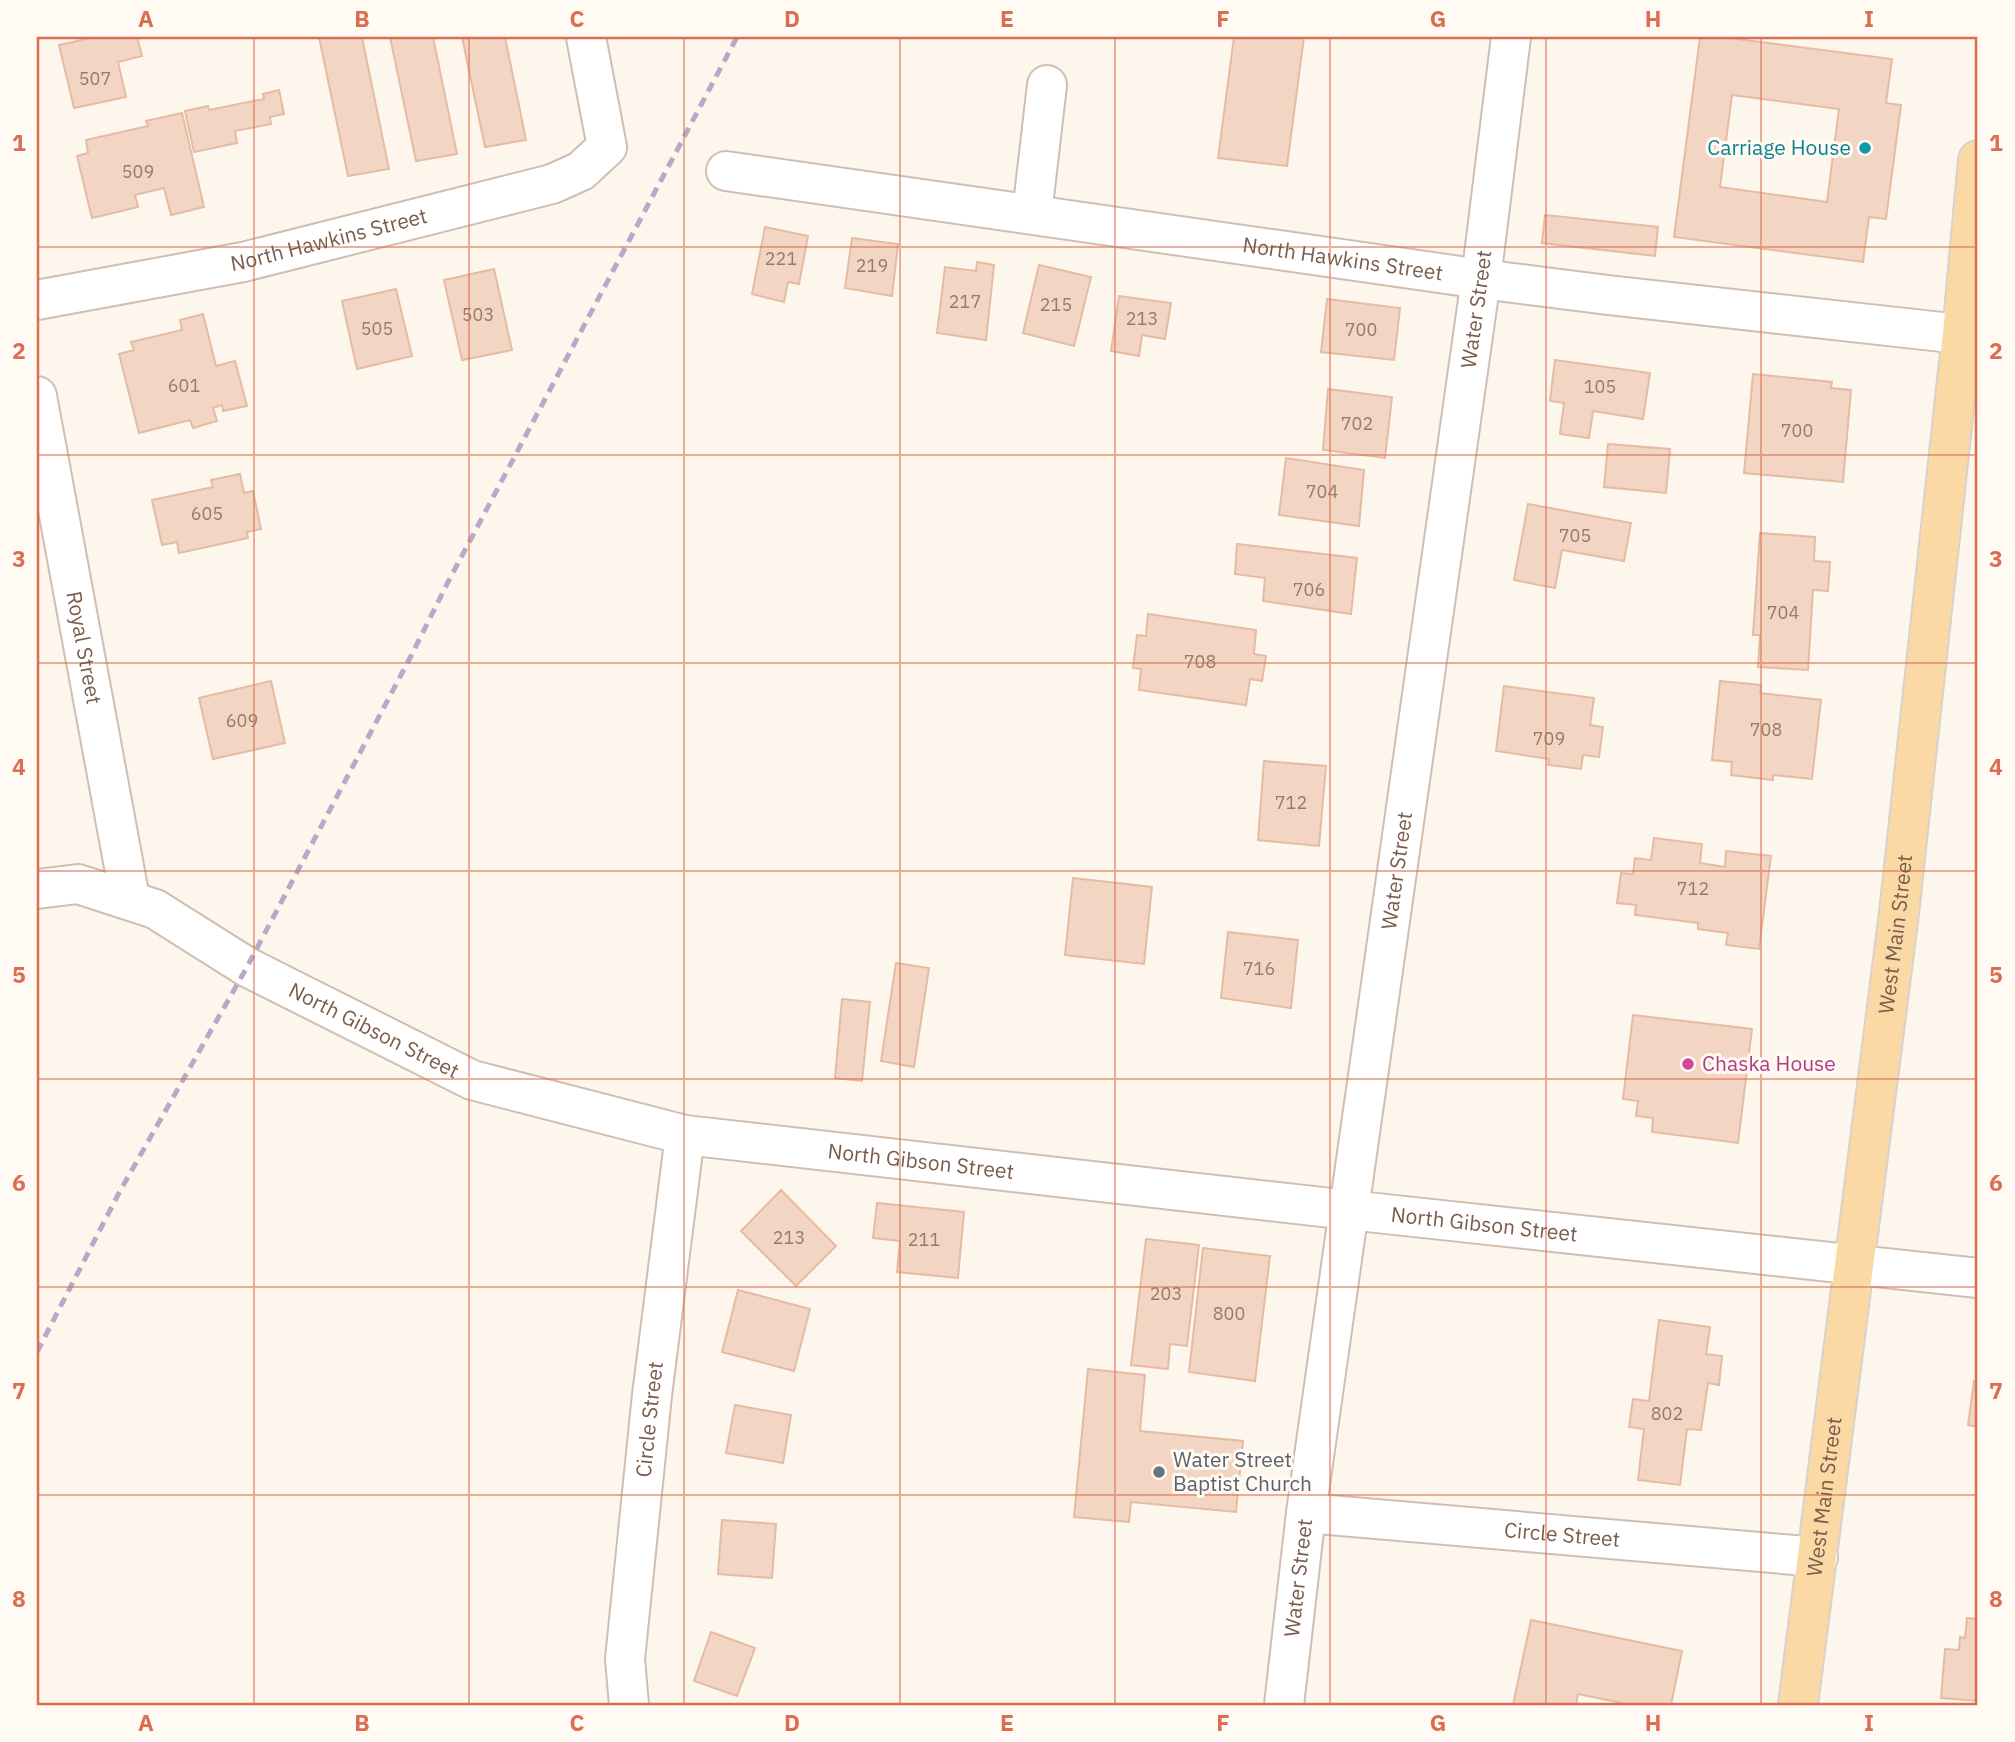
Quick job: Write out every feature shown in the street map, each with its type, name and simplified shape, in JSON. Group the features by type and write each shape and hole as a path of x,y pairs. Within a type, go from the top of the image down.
{"main road":[{"name":"West Main Street","path":"1798,1705 1970,335 1978,160"}],"street":[{"name":"North Hawkins Street","path":"37,300 243,262 552,184 581,171 607,146 586,37"},
{"name":"Water Street","path":"1284,1705 1306,1513 1481,279 1511,37"},
{"path":"1032,214 1047,85"},
{"name":"North Hawkins Street","path":"726,171 1481,279 1970,335"},
{"name":"Royal Street","path":"37,396 130,899"},
{"name":"North Gibson Street","path":"37,889 78,884 155,909 247,967 472,1080 685,1135 1978,1278"},
{"name":"Circle Street","path":"629,1705 625,1659 652,1395 685,1135"},
{"name":"Circle Street","path":"1306,1513 1818,1558"}],"building":[{"path":"95,37 137,37 142,56 118,62 126,97 74,108 59,45"},
{"path":"319,37 362,37 389,169 348,176"},
{"path":"390,37 433,37 457,154 416,161"},
{"path":"462,37 505,37 526,140 485,147"},
{"path":"1234,37 1304,37 1287,166 1218,158"},
{"name":"Carriage House","path":"1700,37 1722,37 1892,59 1886,103 1901,105 1886,219 1869,217 1863,262 1674,237","holes":["1732,95 1839,109 1827,202 1720,187"]},
{"path":"279,90 284,114 270,117 271,124 235,131 237,143 194,152 185,111 208,106 209,110 264,99 263,94"},
{"path":"182,113 204,207 171,215 164,188 135,195 138,207 92,218 77,156 88,153 86,140 148,126 146,121"},
{"path":"1545,215 1658,227 1655,256 1542,243"},
{"path":"765,227 808,236 799,284 788,282 784,302 752,294"},
{"path":"852,238 898,244 892,296 845,288"},
{"path":"977,262 994,265 986,340 937,333 945,267 976,271"},
{"path":"1039,265 1091,277 1074,346 1023,333"},
{"path":"494,269 512,350 462,360 444,280"},
{"path":"396,289 412,356 357,369 342,301"},
{"path":"1119,296 1171,303 1165,339 1142,335 1139,356 1111,351"},
{"path":"1327,299 1400,308 1394,360 1321,352"},
{"path":"203,314 216,366 235,361 247,406 223,411 222,405 213,408 217,421 193,428 190,420 139,433 119,354 134,350 131,342 182,330 180,320"},
{"path":"1555,360 1650,373 1643,419 1593,411 1589,438 1560,434 1564,403 1550,401"},
{"path":"1753,374 1832,382 1831,388 1851,390 1843,482 1744,473"},
{"path":"1328,389 1392,397 1385,458 1323,450"},
{"path":"1608,444 1670,449 1666,493 1604,487"},
{"path":"1286,458 1364,470 1359,526 1279,515"},
{"path":"240,474 244,493 253,491 261,529 247,532 248,538 179,553 177,542 162,545 152,500 213,487 211,480"},
{"path":"1528,504 1631,523 1624,561 1562,550 1555,588 1514,580"},
{"path":"1760,533 1815,537 1814,561 1830,562 1828,591 1813,590 1808,670 1758,667 1760,635 1753,635"},
{"path":"1237,544 1357,558 1351,614 1263,601 1265,578 1235,574"},
{"path":"1148,614 1256,630 1254,654 1266,656 1262,681 1250,679 1246,705 1139,690 1141,669 1133,668 1137,635 1146,636"},
{"path":"271,681 285,743 213,759 199,698"},
{"path":"1720,681 1761,685 1760,693 1821,700 1812,779 1773,775 1773,780 1731,775 1732,762 1712,760"},
{"path":"1504,686 1594,698 1590,725 1603,727 1599,757 1583,755 1581,769 1548,765 1549,759 1496,751"},
{"path":"1264,761 1326,766 1319,846 1258,840"},
{"path":"1654,838 1702,844 1700,863 1725,867 1726,851 1771,856 1759,949 1726,945 1728,933 1698,929 1698,923 1635,915 1636,905 1617,903 1621,873 1633,874 1635,858 1651,860"},
{"path":"1073,878 1152,887 1144,964 1065,955"},
{"path":"1228,932 1298,940 1291,1008 1221,998"},
{"path":"896,963 929,968 914,1067 881,1061"},
{"path":"842,999 870,1002 862,1081 835,1078"},
{"name":"Chaska House","path":"1633,1015 1752,1029 1738,1143 1652,1132 1653,1118 1636,1116 1638,1101 1623,1099"},
{"path":"781,1190 836,1246 796,1286 741,1231"},
{"path":"877,1203 964,1212 958,1278 897,1272 900,1241 873,1238"},
{"path":"1146,1239 1199,1245 1187,1346 1170,1344 1168,1369 1131,1365"},
{"path":"1203,1248 1270,1256 1255,1381 1189,1372"},
{"path":"738,1290 810,1309 794,1371 722,1352"},
{"path":"1659,1320 1710,1327 1706,1354 1722,1356 1719,1385 1708,1383 1701,1430 1687,1429 1680,1485 1638,1480 1644,1429 1629,1427 1633,1399 1649,1401"},
{"name":"Water Street Baptist Church","path":"1088,1369 1145,1375 1140,1431 1243,1441 1236,1512 1131,1502 1129,1522 1074,1517"},
{"path":"1974,1381 1978,1382 1978,1427 1968,1425"},
{"path":"735,1405 791,1415 783,1463 726,1453"},
{"path":"722,1520 776,1524 772,1578 718,1574"},
{"path":"1967,1618 1978,1619 1978,1701 1941,1698 1945,1649 1959,1650 1960,1637 1965,1638"},
{"path":"1531,1620 1682,1651 1671,1705 1631,1705 1578,1694 1576,1705 1513,1705"},
{"path":"711,1632 755,1648 737,1696 694,1681"}],"railway":[{"path":"37,1352 120,1191 247,967 737,37"}],"place":[{"name":"Carriage House","path":"1865,148"},
{"name":"Chaska House","path":"1688,1064"},
{"name":"Water Street Baptist Church","path":"1159,1472"}]}
